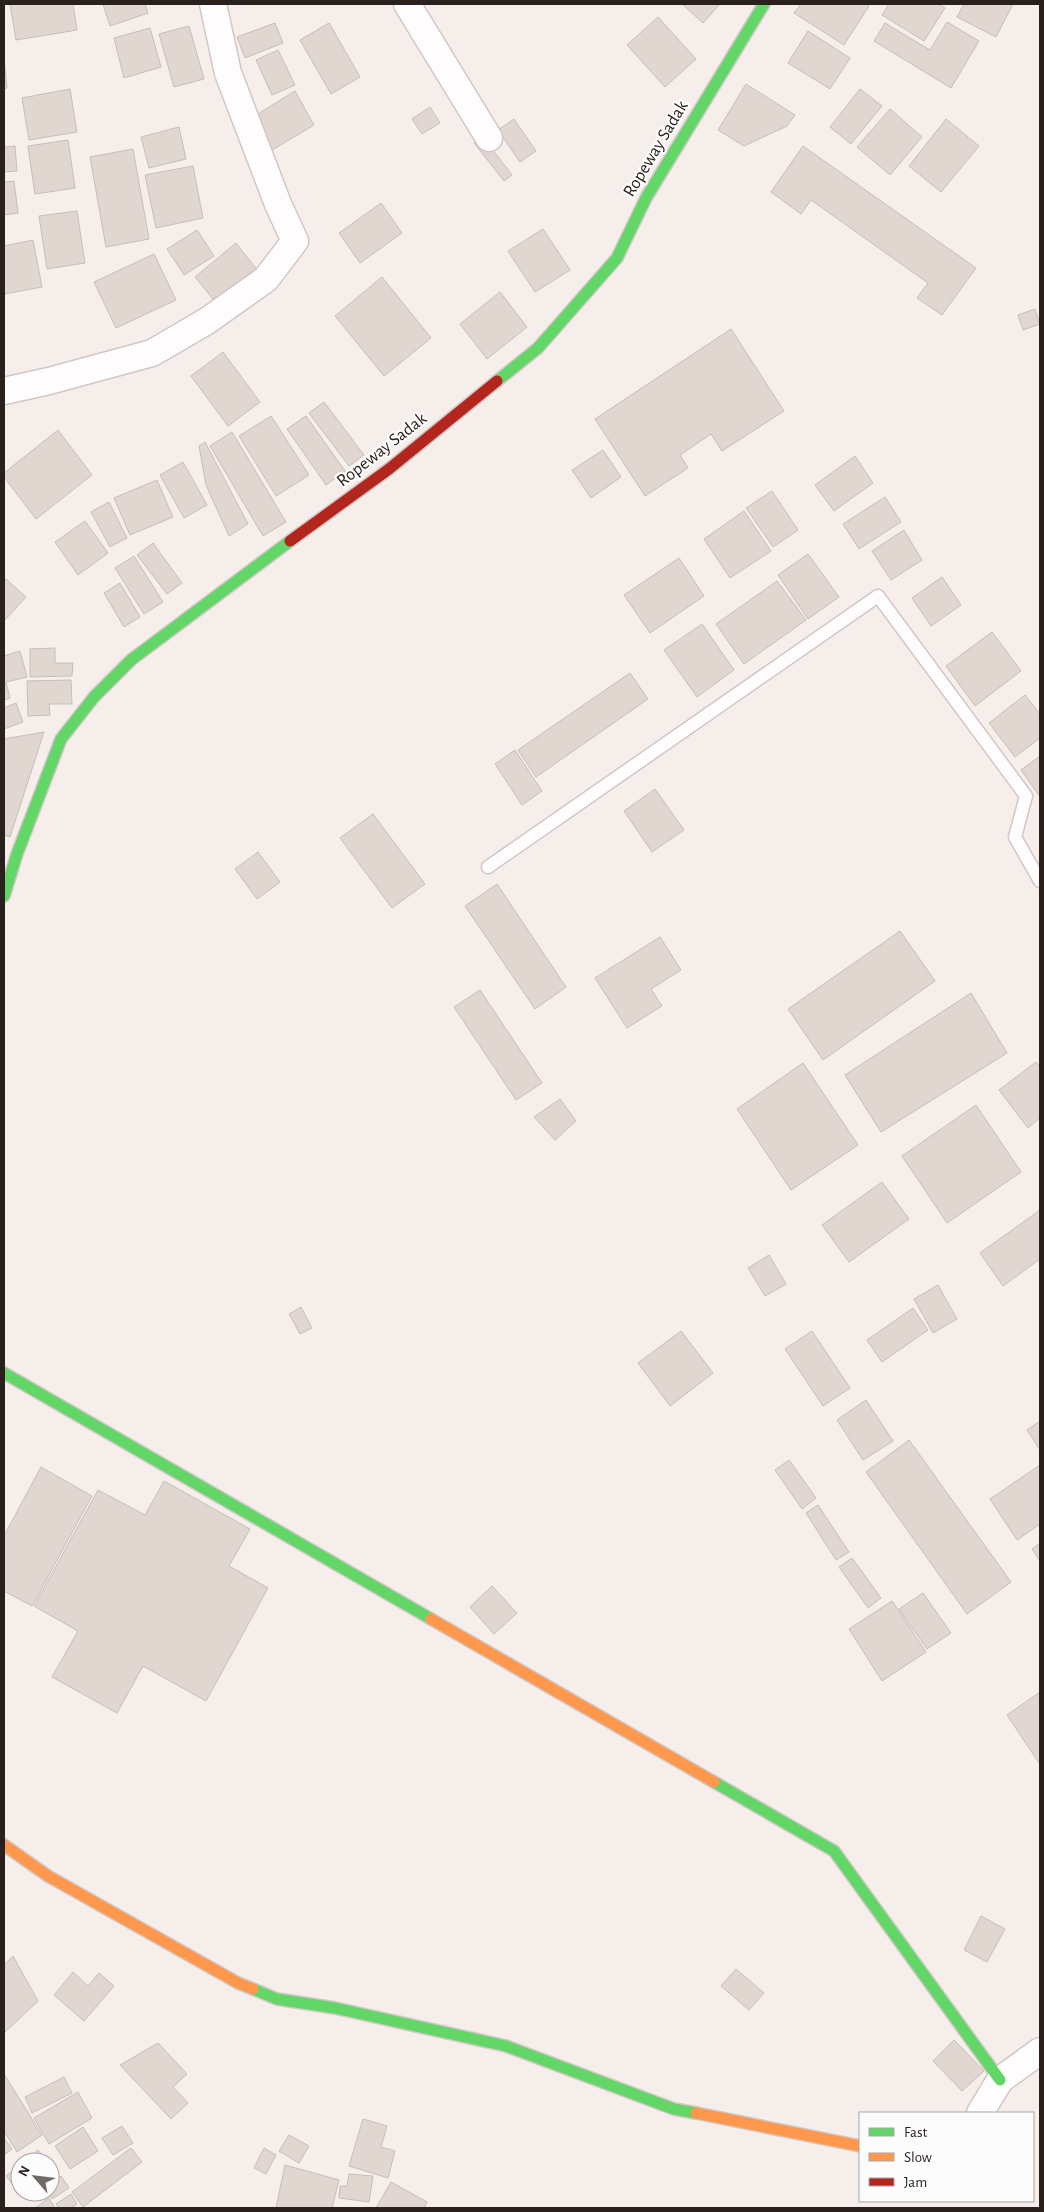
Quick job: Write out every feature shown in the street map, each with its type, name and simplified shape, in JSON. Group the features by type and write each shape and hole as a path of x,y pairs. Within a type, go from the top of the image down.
{"street":[{"path":"4,391 49,381 152,353 207,321 266,279 295,241 278,204 228,73 213,4"},
{"path":"407,4 489,138"},
{"name":"Ropeway Sadak","path":"4,896 17,854 61,739 94,697 130,660 206,602 389,469 538,348 617,258 646,198 764,4"},
{"path":"4,1373 834,1851 1000,2080"},
{"path":"4,1845 48,1876 164,1942 238,1982 277,1999 336,2008 506,2046 674,2109 859,2146"},
{"path":"981,2112 1000,2080 1040,2051"}],"lane":[{"path":"488,867 878,596 1026,796 1015,837 1040,881"}],"building":[{"path":"10,4 73,4 77,30 16,40"},
{"path":"103,4 145,4 148,13 110,26"},
{"path":"682,4 720,4 703,23"},
{"path":"801,4 866,4 869,6 844,45 794,13"},
{"path":"889,4 939,4 945,8 924,41 882,15"},
{"path":"964,4 1013,4 996,37 957,17"},
{"path":"658,17 696,59 665,87 627,45"},
{"path":"947,22 979,41 951,88 874,41 885,23 930,50"},
{"path":"275,23 283,43 245,58 237,37"},
{"path":"329,23 360,77 331,94 300,40"},
{"path":"189,26 204,79 174,87 159,34"},
{"path":"150,28 161,67 124,78 114,38"},
{"path":"808,31 850,58 830,89 788,63"},
{"path":"278,50 295,85 272,95 256,60"},
{"path":"4,58 7,88 4,89"},
{"path":"746,84 795,115 787,126 744,146 718,130"},
{"path":"70,89 77,132 29,140 22,98"},
{"path":"860,89 882,106 851,144 830,127"},
{"path":"295,91 314,125 267,153 248,120"},
{"path":"430,107 440,123 422,134 412,119"},
{"path":"890,109 922,137 890,175 857,147"},
{"path":"514,119 536,151 520,162 498,130"},
{"path":"946,119 979,146 941,192 909,166"},
{"path":"179,127 186,159 149,168 141,137"},
{"path":"482,136 512,175 504,181 474,143"},
{"path":"68,140 75,188 35,194 28,146"},
{"path":"15,146 17,171 4,172 4,147"},
{"path":"803,146 976,268 942,315 917,298 928,283 811,200 801,214 771,192"},
{"path":"133,149 149,239 106,247 90,157"},
{"path":"193,166 203,218 156,228 145,175"},
{"path":"14,181 18,213 4,215 4,182"},
{"path":"381,203 402,233 360,263 339,233"},
{"path":"77,211 85,263 47,269 39,216"},
{"path":"543,229 570,270 535,292 508,251"},
{"path":"197,230 214,256 184,275 167,249"},
{"path":"33,240 42,287 4,294 4,246"},
{"path":"236,243 258,271 217,304 195,277"},
{"path":"154,254 176,300 116,328 94,282"},
{"path":"382,277 431,338 384,376 335,316"},
{"path":"500,292 527,327 487,359 460,324"},
{"path":"1035,309 1040,324 1023,330 1018,315"},
{"path":"731,329 784,411 722,451 711,434 680,455 688,468 645,496 595,419"},
{"path":"223,352 260,402 228,426 191,376"},
{"path":"324,402 364,455 349,466 309,413"},
{"path":"271,416 309,475 276,496 239,436"},
{"path":"306,416 345,471 326,485 287,429"},
{"path":"58,430 92,475 36,519 4,477 4,473"},
{"path":"232,432 286,522 263,536 210,446"},
{"path":"205,442 248,524 229,536 206,485 199,446"},
{"path":"603,450 621,477 591,498 572,470"},
{"path":"855,456 873,483 834,511 815,485"},
{"path":"183,462 207,505 184,518 160,475"},
{"path":"157,480 173,517 130,535 114,498"},
{"path":"772,491 798,530 773,547 746,508"},
{"path":"885,497 901,522 859,549 843,524"},
{"path":"109,502 127,538 110,547 91,512"},
{"path":"744,511 771,551 730,578 704,539"},
{"path":"85,521 108,553 78,575 55,542"},
{"path":"904,530 922,560 891,580 872,551"},
{"path":"153,543 182,583 167,594 137,555"},
{"path":"808,554 839,597 808,619 778,575"},
{"path":"134,556 163,602 144,614 115,568"},
{"path":"679,558 704,596 650,633 624,595"},
{"path":"942,577 961,605 931,626 912,598"},
{"path":"6,579 26,597 4,621 4,581"},
{"path":"777,581 806,620 744,664 716,624"},
{"path":"120,583 140,617 124,627 104,593"},
{"path":"702,624 734,670 697,697 664,650"},
{"path":"992,632 1021,671 975,706 946,666"},
{"path":"55,648 55,663 73,663 72,676 30,677 30,649"},
{"path":"20,651 27,677 6,682 10,698 4,700 4,656"},
{"path":"630,673 648,699 536,777 518,750"},
{"path":"71,680 72,704 49,704 50,715 28,716 27,681"},
{"path":"1025,695 1040,714 1040,738 1015,757 989,723"},
{"path":"16,703 23,722 4,729 4,708"},
{"path":"44,732 10,837 4,835 4,739"},
{"path":"515,750 542,791 522,805 495,764"},
{"path":"1040,756 1040,797 1021,770"},
{"path":"655,789 684,830 652,852 624,811"},
{"path":"373,814 425,884 392,908 340,838"},
{"path":"258,852 280,882 257,899 235,869"},
{"path":"497,884 566,987 535,1009 465,906"},
{"path":"900,931 935,981 823,1060 788,1009"},
{"path":"660,937 681,970 651,989 662,1006 627,1028 595,978"},
{"path":"480,990 542,1083 516,1100 454,1007"},
{"path":"971,993 1007,1053 881,1132 845,1075"},
{"path":"1036,1062 1040,1067 1040,1118 1028,1128 999,1090"},
{"path":"803,1063 858,1145 791,1190 737,1109"},
{"path":"560,1099 576,1121 555,1140 534,1117"},
{"path":"976,1105 1021,1172 947,1223 902,1156"},
{"path":"882,1182 909,1219 849,1262 822,1225"},
{"path":"1040,1210 1040,1259 1003,1286 980,1253"},
{"path":"769,1255 786,1284 765,1296 748,1268"},
{"path":"938,1285 957,1319 933,1333 914,1299"},
{"path":"301,1307 312,1328 300,1334 289,1314"},
{"path":"913,1308 928,1330 882,1362 867,1340"},
{"path":"681,1331 713,1373 670,1406 638,1363"},
{"path":"812,1331 850,1388 823,1406 785,1349"},
{"path":"866,1400 893,1441 863,1460 837,1420"},
{"path":"1040,1421 1040,1450 1027,1430"},
{"path":"909,1440 1011,1582 967,1614 866,1472"},
{"path":"789,1460 816,1498 802,1509 775,1470"},
{"path":"1040,1465 1040,1524 1017,1540 990,1499"},
{"path":"41,1467 92,1496 32,1606 4,1591 4,1536"},
{"path":"164,1481 250,1529 229,1566 268,1588 206,1701 143,1666 117,1713 52,1677 78,1631 34,1606 98,1490 145,1515"},
{"path":"818,1505 849,1552 836,1560 806,1513"},
{"path":"1040,1543 1040,1561 1032,1549"},
{"path":"852,1558 881,1598 868,1608 839,1567"},
{"path":"492,1586 517,1613 494,1634 470,1607"},
{"path":"923,1593 951,1633 927,1649 899,1609"},
{"path":"892,1601 926,1652 882,1681 849,1629"},
{"path":"1040,1692 1040,1763 1039,1763 1007,1715"},
{"path":"981,1916 1005,1929 987,1962 964,1950"},
{"path":"13,1956 38,2001 4,2033 4,1965"},
{"path":"736,1969 764,1993 749,2010 721,1986"},
{"path":"73,1972 88,1986 99,1973 114,1986 84,2021 54,1995"},
{"path":"954,2040 984,2071 962,2091 933,2061"},
{"path":"158,2043 187,2074 173,2087 188,2103 171,2119 120,2065"},
{"path":"4,2074 42,2135 17,2152 4,2131"},
{"path":"64,2077 72,2093 32,2113 25,2097"},
{"path":"78,2092 92,2118 49,2144 34,2118"},
{"path":"363,2119 387,2126 381,2147 395,2151 388,2178 349,2166"},
{"path":"122,2126 133,2143 113,2155 102,2138"},
{"path":"83,2127 98,2151 70,2169 55,2146"},
{"path":"289,2135 309,2146 299,2163 279,2151"},
{"path":"4,2138 12,2149 4,2155"},
{"path":"131,2148 142,2162 83,2207 72,2192"},
{"path":"264,2148 276,2155 266,2174 254,2168"},
{"path":"285,2165 339,2180 332,2208 276,2208"},
{"path":"10,2173 10,2181 6,2176"},
{"path":"349,2174 373,2176 369,2202 339,2198 340,2186 347,2186"},
{"path":"60,2177 69,2188 60,2194"},
{"path":"391,2182 427,2202 424,2208 376,2208"},
{"path":"71,2194 77,2204 71,2208 59,2208 56,2204"},
{"path":"43,2202 51,2202 55,2208 35,2208"}],"traffic: fast":[{"path":"497,381 538,348 617,258 646,198 764,4"},
{"path":"4,896 17,854 61,739 94,697 131,660 290,541"},
{"path":"4,1373 431,1619"},
{"path":"714,1782 834,1851 1000,2080"},
{"path":"253,1989 277,1999 335,2008 506,2046 674,2109 696,2113"}],"traffic: slow":[{"path":"431,1619 714,1782"},
{"path":"4,1845 48,1876 238,1983 253,1989"},
{"path":"696,2113 859,2146"}],"traffic: jam":[{"path":"290,541 389,469 497,381"}]}
